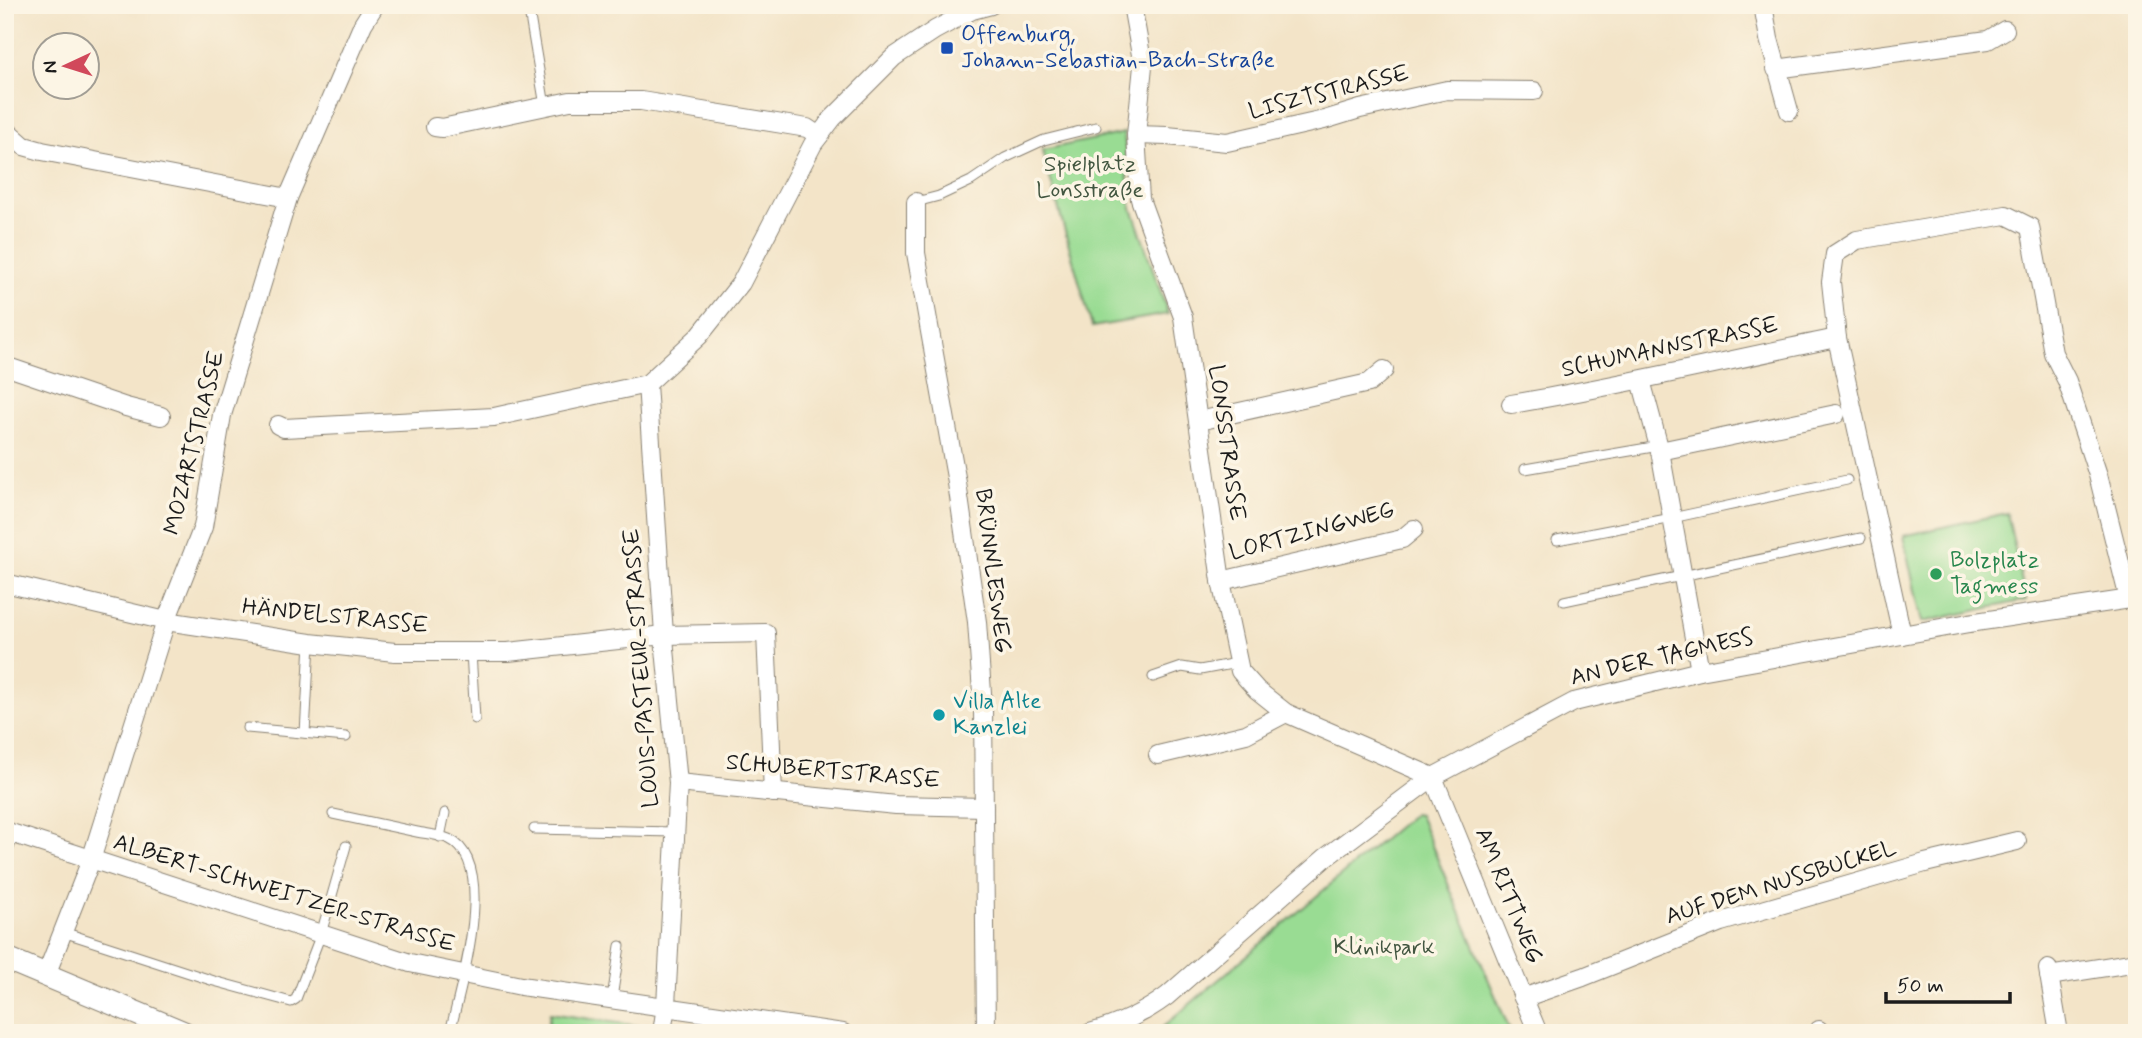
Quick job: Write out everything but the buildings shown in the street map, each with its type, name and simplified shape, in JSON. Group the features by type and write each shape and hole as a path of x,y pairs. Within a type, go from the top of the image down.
{"street":[{"path":"278,425 284,428 320,427 494,417 647,384 699,335 741,283 801,166 832,119 894,57 972,10 991,5"},
{"name":"LONSSTRASSE","path":"1132,5 1143,66 1136,135 1140,199 1183,317 1222,581 1240,671 1257,690 1286,713 1433,777"},
{"path":"1763,5 1788,111"},
{"name":"MOZARTSTRASSE","path":"46,975 91,860 166,621 203,527 222,415 288,198 372,6"},
{"path":"1776,69 1988,40 2006,30"},
{"name":"LISZTSTRASSE","path":"1136,135 1227,142 1447,90 1534,91"},
{"path":"435,127 442,128 570,101 641,101 807,128 819,136"},
{"path":"6,131 23,146 42,151 288,198"},
{"name":"BRÜNNLESWEG","path":"916,202 916,253 957,482 977,622 983,707 986,1033"},
{"path":"1902,635 1837,338 1830,282 1835,254 1857,240 2006,215 2030,227 2053,353 2067,380 2098,475 2133,599"},
{"name":"SCHUMANNSTRASSE","path":"1511,404 1641,380 1672,371 1837,338"},
{"path":"5,366 126,407 161,416"},
{"path":"1199,421 1369,383 1384,370"},
{"path":"1641,380 1659,449 1700,671"},
{"name":"LOUIS-PASTEUR-STRASSE","path":"647,384 664,635 678,783 666,1005 662,1033"},
{"path":"1659,449 1836,414"},
{"name":"LORTZINGWEG","path":"1222,581 1402,539 1414,529"},
{"name":"HÄNDELSTRASSE","path":"5,583 166,621 310,643 396,652 508,652 664,635 766,633 773,793"},
{"name":"AN DER TAGMESS","path":"1090,1033 1110,1028 1143,1013 1167,996 1325,858 1433,777 1574,702 1700,671 1902,635 2133,599"},
{"path":"1158,755 1246,734 1286,713"},
{"name":"AM RITTWEG","path":"1433,777 1538,1033"},
{"name":"SCHUBERTSTRASSE","path":"678,783 895,805 984,807"},
{"name":"ALBERT-SCHWEITZER-STRASSE","path":"10,832 410,963 521,986 666,1005 843,1033"},
{"name":"AUF DEM NUSSBUCKEL","path":"1523,998 1721,922 1924,863 2017,841"},
{"path":"5,958 184,1033"},
{"path":"2059,1033 2049,972 2137,962"}],"lane":[{"path":"528,5 545,106"},
{"path":"916,202 939,196 971,181 1004,158 1044,140 1096,127"},
{"path":"1525,469 1659,449"},
{"path":"1557,540 1847,480"},
{"path":"1564,601 1861,538"},
{"path":"305,733 310,643"},
{"path":"471,653 475,719"},
{"path":"1153,677 1182,667 1200,670 1237,663"},
{"path":"247,728 345,737"},
{"path":"440,837 445,813"},
{"path":"333,814 449,839 466,856 475,888 475,904 450,1033"},
{"path":"534,829 675,832"},
{"path":"5,859 10,832"},
{"path":"63,932 285,1002 296,999 321,934 346,846"},
{"path":"612,998 620,946"}],"green space":[{"name":"Spielplatz Lonsstraße","path":"1124,133 1130,202 1168,314 1092,327 1042,150"},
{"path":"2007,513 2026,600 1922,622 1903,536"},
{"name":"Klinikpark","path":"1413,814 1419,815 1511,1033 1156,1033"},
{"path":"550,1013 646,1027 645,1033 547,1033"}],"place":[{"name":"Offenburg, Johann-Sebastian-Bach-Straße","path":"947,48"},
{"name":"Bolzplatz Tagmess","path":"1936,574"},
{"name":"Villa Alte Kanzlei","path":"939,715"}]}
